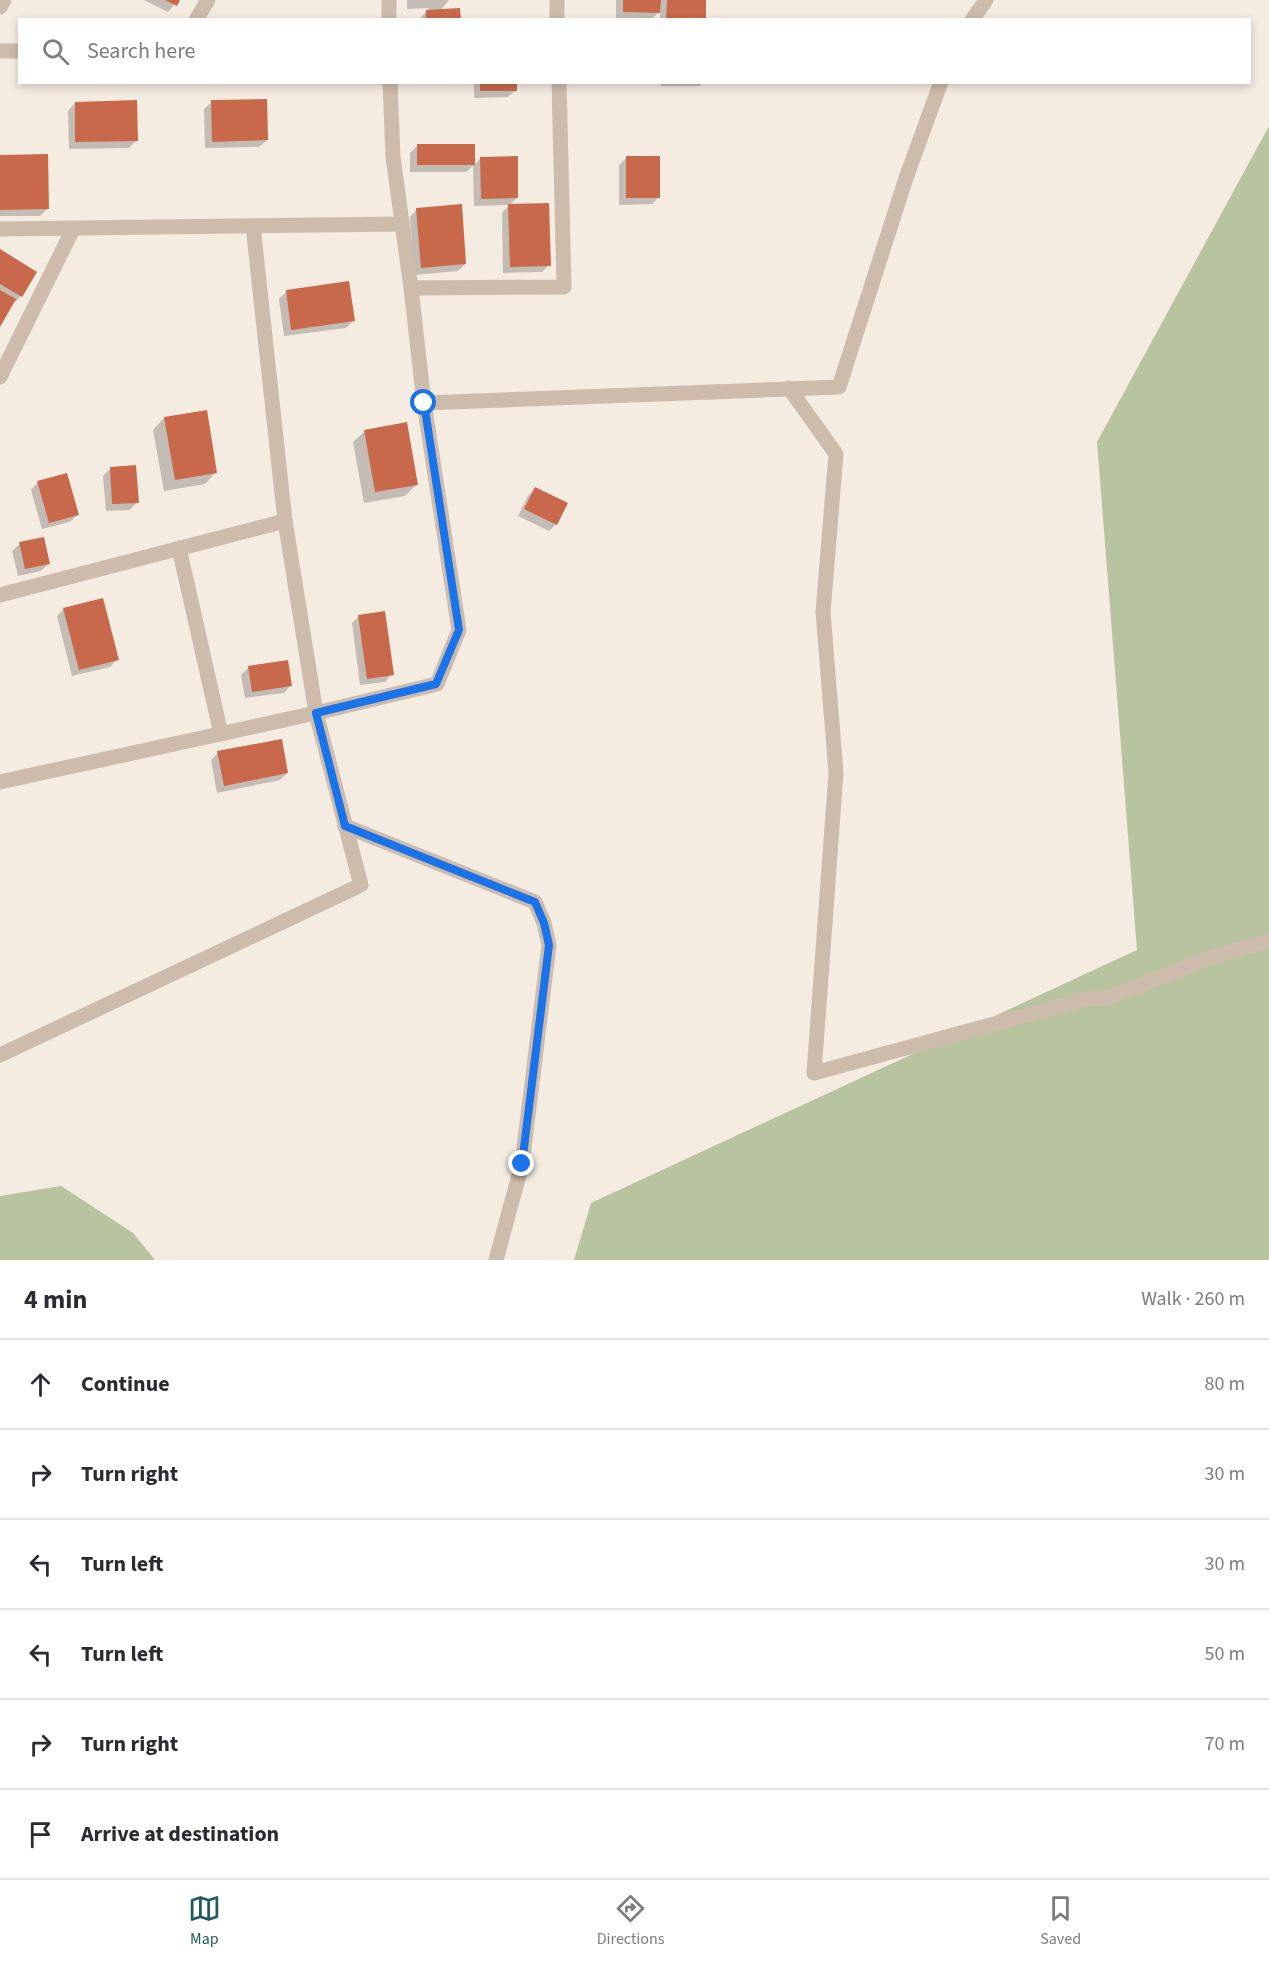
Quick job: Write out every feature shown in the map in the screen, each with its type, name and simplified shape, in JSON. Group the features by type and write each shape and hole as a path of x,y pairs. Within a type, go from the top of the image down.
{"street":[{"path":"0,7 4,0"},
{"path":"197,18 208,0"},
{"path":"388,0 389,18"},
{"path":"557,0 557,18"},
{"path":"973,18 986,0"},
{"path":"0,51 18,51"},
{"path":"0,782 316,713 436,684 459,630 424,403 393,157 390,84"},
{"path":"411,288 564,287 559,84"},
{"path":"424,403 839,387 906,178 939,84"},
{"path":"0,230 402,224"},
{"path":"0,1055 361,885 316,713 285,521 253,226"},
{"path":"0,377 73,228"},
{"path":"789,388 836,454 823,612 836,773 814,1073 1086,999 1106,999 1212,957 1269,941"},
{"path":"0,594 285,521"},
{"path":"179,548 221,734"},
{"path":"345,826 535,902 544,923 549,945 522,1164 496,1260"}],"green space":[{"path":"1269,126 1269,1260 574,1260 591,1203 1137,950 1097,442"},
{"path":"61,1186 133,1233 155,1260 0,1260 0,1196"}],"building":[{"path":"165,0 180,0 177,6"},
{"path":"623,0 661,0 660,13 623,12"},
{"path":"667,0 706,0 706,18 666,18"},
{"path":"460,8 461,18 426,18 426,10"},
{"path":"480,84 517,84 517,91 480,91"},
{"path":"267,99 268,140 212,142 211,100"},
{"path":"137,100 138,141 75,142 75,102"},
{"path":"417,144 475,144 475,165 417,165"},
{"path":"48,154 49,209 0,210 0,155"},
{"path":"518,156 518,198 481,199 480,157"},
{"path":"626,156 660,156 660,198 626,198"},
{"path":"549,203 551,266 510,267 508,204"},
{"path":"462,204 466,264 421,268 416,208"},
{"path":"0,249 37,272 22,297 0,284"},
{"path":"349,281 355,321 291,330 286,290"},
{"path":"0,290 16,299 0,327"},
{"path":"207,410 217,473 175,480 164,417"},
{"path":"407,422 418,485 375,492 364,430"},
{"path":"136,465 139,503 112,504 110,467"},
{"path":"67,473 79,515 49,523 37,481"},
{"path":"535,487 568,503 557,525 524,509"},
{"path":"44,537 50,564 25,569 19,542"},
{"path":"103,598 119,660 79,670 63,608"},
{"path":"385,611 394,675 367,679 358,615"},
{"path":"288,660 292,686 252,692 248,666"},
{"path":"282,739 288,773 224,786 217,751"}],"route":[{"path":"424,403 459,630 436,684 316,713 345,826 535,902 544,923 549,945 522,1164"}]}
